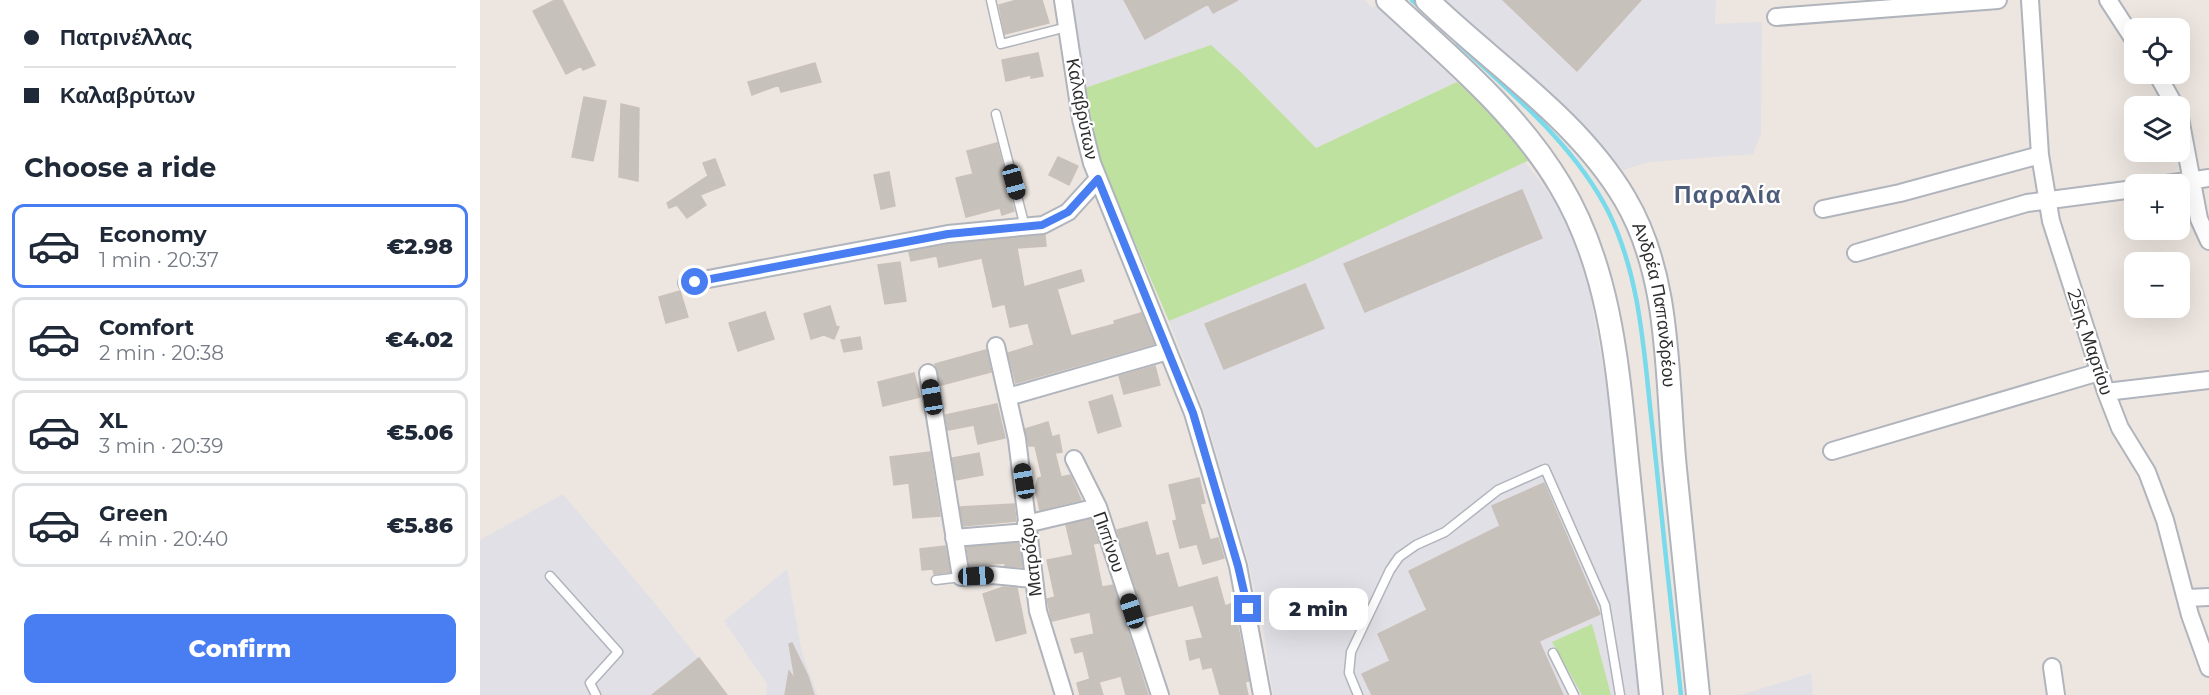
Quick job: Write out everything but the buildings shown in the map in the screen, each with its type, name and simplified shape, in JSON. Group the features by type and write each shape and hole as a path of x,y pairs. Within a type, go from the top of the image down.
{"main road":[{"path":"1388,0 1459,65 1531,143 1562,188 1588,242 1614,344 1651,695"},
{"name":"Ανδρέα Παπανδρέου","path":"1427,0 1586,147 1625,198 1641,231 1661,306 1698,695"}],"street":[{"name":"Καλαβρύτων","path":"1063,0 1081,120 1098,179 1193,413 1238,566 1262,695"},
{"path":"1776,17 1998,0"},
{"name":"25ης Μαρτίου","path":"2030,0 2040,155 2047,200 2099,372 2120,428 2147,472 2187,598 2199,645 2209,668"},
{"path":"2108,0 2124,25"},
{"path":"2190,147 2201,179 2199,219 2209,241"},
{"path":"1823,209 1900,193 2040,155"},
{"path":"687,283 948,234 1042,225 1062,217 1098,179"},
{"path":"1856,253 1985,214 2047,200 2124,190"},
{"name":"Ματρόζου","path":"996,346 1024,481 1027,528 1038,611 1065,695"},
{"path":"1008,397 1168,351"},
{"path":"1832,451 2099,372"},
{"path":"928,373 961,577 992,575 1033,579"},
{"path":"2106,392 2209,380"},
{"name":"Πιπίνου","path":"1074,459 1098,507 1160,695"},
{"path":"954,538 1027,528 1098,507"},
{"path":"2187,598 2209,597"},
{"path":"2052,667 2056,695"}],"lane":[{"path":"991,0 1001,44 1067,27"},
{"path":"996,114 1026,228"},
{"path":"1358,695 1349,673 1351,652 1390,570 1399,557 1416,544 1445,532 1507,485 1545,469 1605,605 1620,695"},
{"path":"550,576 618,652 590,683 596,695"},
{"path":"936,580 961,577"},
{"path":"1553,653 1574,695"}],"shaded area":[{"path":"1073,0 1365,0 1372,8 1376,5 1457,82 1316,148 1211,45 1085,88"},
{"path":"1440,0 1716,0 1715,24 1762,22 1761,134 1753,154 1649,162 1623,170 1586,127"},
{"path":"1525,162 1572,224 1589,289 1608,395 1641,695 1273,695 1263,627 1247,557 1203,408 1169,321 1306,264"},
{"path":"563,494 653,601 727,695 480,695 480,540"},
{"path":"787,569 802,653 818,695 766,695 767,684 724,621"},
{"path":"1811,673 1813,695 1741,695"}],"green space":[{"path":"1211,45 1316,148 1457,82 1477,99 1532,159 1306,264 1169,321 1104,171 1089,120 1085,88"},
{"path":"1592,624 1611,695 1582,695 1552,642"}],"waterway":[{"path":"1412,0 1421,8"},
{"path":"1458,43 1559,141 1594,186 1619,237 1635,292 1644,348 1681,695"}],"district":[{"name":"Παραλία","path":"1728,195"}],"route":[{"path":"695,282 948,234 1042,225 1062,217 1098,179 1193,413 1238,566 1248,609"}]}
